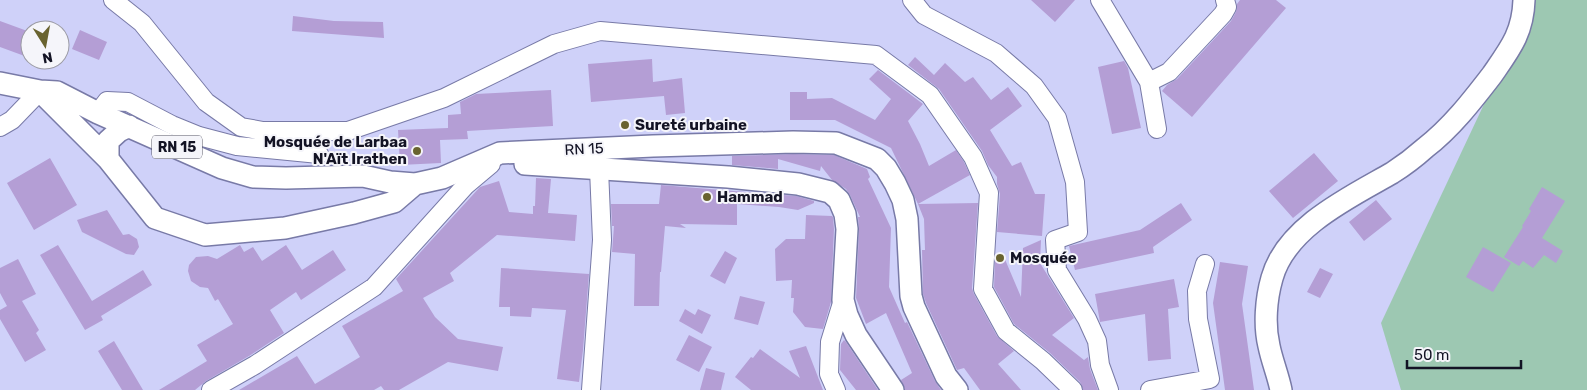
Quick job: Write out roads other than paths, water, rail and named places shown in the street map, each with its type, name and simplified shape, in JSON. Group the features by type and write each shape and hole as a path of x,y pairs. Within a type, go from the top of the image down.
{"main road":[{"path":"1281,390 1268,345 1266,324 1272,278 1282,258 1301,233 1325,211 1394,171 1426,147 1456,120 1510,50 1522,25 1524,0"},
{"name":"RN 15","path":"0,83 40,91 57,92 98,113 222,168 253,177 363,176 390,182 415,184 442,178 500,153 653,146 794,142 836,143 877,159 886,168 903,200 909,243 911,296 914,307 946,376 957,390"},
{"name":"RN 15","path":"40,91 108,159 155,218 205,235 285,228 354,213 394,202 415,184"},
{"path":"108,159 108,141 119,130 129,126"},
{"name":"RN 15","path":"470,167 491,164 544,165 789,183 818,187 830,192 839,200 845,214 847,229 843,300 847,315 856,335 893,390"}],"street":[{"path":"113,0 142,23 206,102 241,127 263,130 348,132 444,98 554,44 600,31 876,55 930,95 973,157 989,193 983,289 1006,331 1043,360 1072,390"},
{"path":"912,0 924,15 996,53 1034,86 1057,118 1075,182 1078,232 1055,240 1057,270 1087,319 1097,341 1100,365 1109,390"},
{"path":"1100,0 1149,82 1157,128"},
{"path":"1149,82 1170,72 1223,14 1227,7 1225,0"},
{"path":"0,127 12,120 40,91"},
{"path":"98,113 107,101 128,102 172,125 199,136 237,146 319,154"},
{"path":"237,146 241,127"},
{"path":"212,390 255,365 374,288 466,185 491,164"},
{"path":"591,390 602,240 599,169"},
{"path":"1150,390 1210,379 1198,319 1197,291 1205,264"},
{"path":"836,390 829,374 830,342 843,300"}],"place":[{"name":"Sureté urbaine","path":"625,125"},
{"name":"Mosquée de Larbaa N'Aït Irathen","path":"417,151"},
{"name":"Hammad","path":"707,197"},
{"name":"Mosquée","path":"1000,258"}]}
